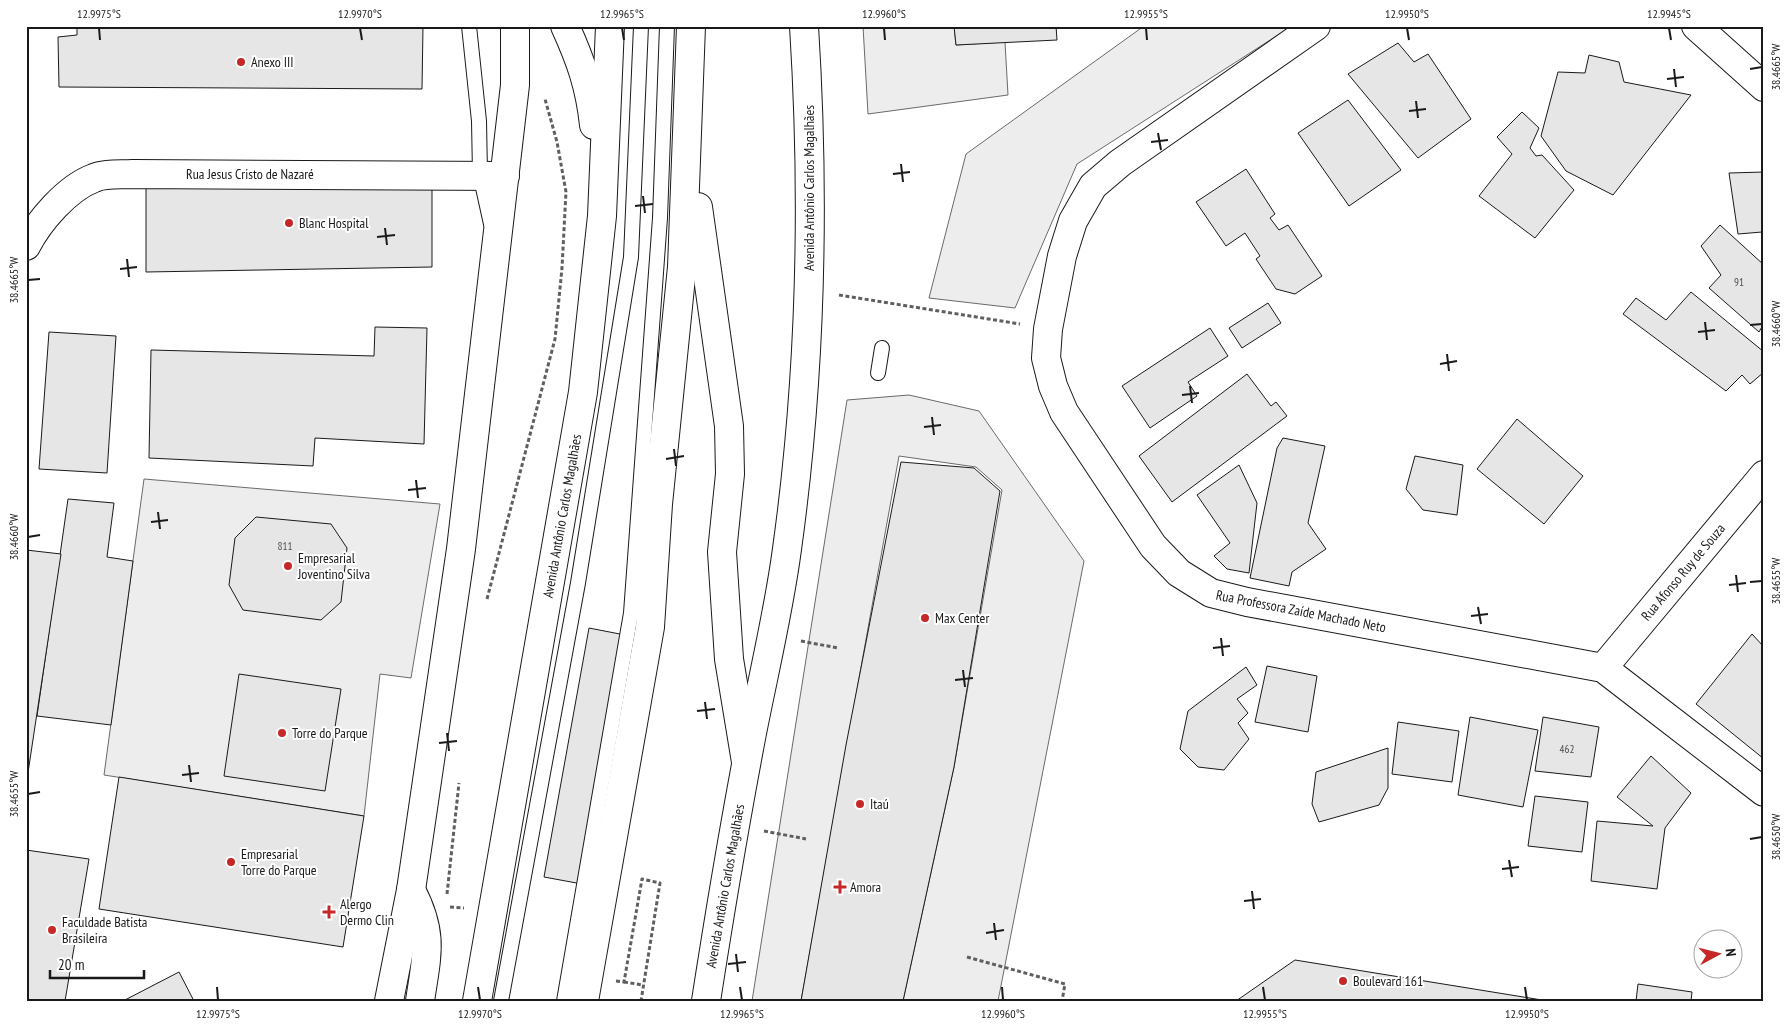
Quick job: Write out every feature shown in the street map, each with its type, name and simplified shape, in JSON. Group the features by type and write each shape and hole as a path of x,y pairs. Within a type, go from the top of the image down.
{"street":[{"path":"389,1001 411,890 461,550 496,249 492,175 514,84 515,26"},
{"path":"565,26 579,56 590,93 602,216"},
{"name":"Avenida Antônio Carlos Magalhães","path":"477,1001 583,392 602,216 610,26"},
{"path":"586,989 650,627 658,504 682,267 691,26"},
{"name":"Avenida Antônio Carlos Magalhães","path":"706,1001 746,762 787,550 803,394 808,291 811,155 804,26"},
{"name":"Rua Professora Zaíde Machado Neto","path":"1316,26 1120,163 1093,186 1072,221 1062,256 1048,328 1046,358 1052,386 1064,412 1153,546 1179,573 1211,593 1247,602 1603,668 1764,792"},
{"path":"1696,26 1764,86"},
{"path":"688,141 729,426 730,474 722,552 729,659 746,762"},
{"name":"Rua Jesus Cristo de Nazaré","path":"26,246 33,233 62,198 95,177 133,174 492,175"},
{"name":"Rua Afonso Ruy de Souza","path":"1603,668 1764,475"},
{"path":"411,890 423,913 427,934 428,949 420,1001"}],"lane":[{"path":"469,26 478,111 492,175"},
{"path":"501,1001 578,583 631,257 641,26"},
{"path":"564,1001 631,613 660,218 667,26"},
{"path":"878,373 882,348"}],"path":[{"path":"485,606 555,339 562,268 566,192 557,142 545,98 545,89"},
{"path":"808,291 1048,328"},
{"path":"771,635 838,648"},
{"path":"447,897 461,773"},
{"path":"735,825 806,839"},
{"path":"624,982 642,879 660,883 641,1001"},
{"path":"967,957 1065,984 1062,1001"},
{"path":"586,989 624,982 643,985"}],"shaded area":[{"path":"863,26 954,26 956,45 1005,42 1008,95 868,114"},
{"path":"1144,26 1292,26 1077,164 1015,308 929,298 966,154"},
{"name":"Max Center","path":"909,395 979,411 1084,561 998,1001 903,1001 954,767 1002,490 976,467 899,456 801,1001 752,1001 847,400"},
{"path":"144,479 440,504 411,678 380,674 364,816 104,775"}],"building":[{"name":"Anexo III","path":"77,26 423,26 422,89 59,87 58,37 77,35"},
{"path":"954,26 1056,26 1057,40 956,45"},
{"path":"1398,43 1414,62 1428,54 1471,119 1418,158 1348,74"},
{"path":"1589,55 1619,62 1624,82 1691,95 1613,195 1566,171 1541,136 1558,72 1585,73"},
{"path":"1348,100 1401,170 1349,206 1298,133"},
{"path":"1522,112 1539,128 1530,148 1536,156 1542,155 1574,190 1535,238 1479,196 1512,154 1497,137"},
{"path":"1246,169 1275,214 1270,218 1279,230 1288,225 1322,276 1295,294 1276,289 1256,259 1260,256 1245,233 1226,246 1196,202"},
{"path":"1764,172 1764,242 1762,232 1738,234 1729,173"},
{"name":"Blanc Hospital","path":"432,175 432,267 146,272 146,180"},
{"path":"1720,225 1764,265 1764,323 1759,332 1709,288 1721,275 1701,246"},
{"path":"1691,292 1764,352 1764,372 1750,384 1742,375 1726,391 1623,314 1636,298 1666,320"},
{"path":"1268,303 1281,323 1242,348 1229,328"},
{"path":"375,327 427,328 424,444 315,438 313,466 149,458 151,350 374,356"},
{"path":"1210,328 1228,356 1188,382 1197,396 1150,428 1122,386"},
{"path":"49,332 116,336 107,473 39,469"},
{"path":"1247,374 1271,406 1276,402 1287,416 1172,502 1139,456"},
{"path":"1517,419 1583,476 1544,524 1477,469"},
{"path":"1283,438 1325,446 1308,523 1326,549 1292,572 1289,586 1250,578 1277,448"},
{"path":"1415,456 1463,465 1457,515 1423,510 1406,489"},
{"name":"Max Center","path":"901,462 974,468 1000,491 954,767 903,1001 801,1001 846,745"},
{"path":"1239,465 1257,503 1249,573 1227,569 1214,556 1230,543 1197,495"},
{"path":"68,499 114,503 107,557 133,561 111,725 37,716"},
{"name":"Empresarial Joventino Silva","path":"256,517 331,524 347,548 341,602 321,620 243,610 229,585 235,538"},
{"path":"26,550 61,554 26,786"},
{"path":"589,628 625,635 582,884 544,877"},
{"path":"1752,634 1764,647 1764,759 1696,704"},
{"path":"1267,666 1317,676 1308,732 1255,722"},
{"path":"1246,667 1257,685 1237,699 1248,713 1238,723 1249,739 1224,770 1198,767 1180,749 1188,711"},
{"name":"Torre do Parque","path":"239,674 341,689 325,791 224,776"},
{"path":"1470,717 1538,730 1523,807 1458,795"},
{"path":"1543,717 1599,727 1591,777 1535,771"},
{"path":"1398,722 1459,731 1452,782 1392,774"},
{"path":"1388,748 1388,788 1379,805 1319,822 1312,804 1316,772"},
{"path":"1651,756 1691,793 1665,828 1657,889 1591,881 1597,821 1653,826 1617,797"},
{"name":"Empresarial Torre do Parque","path":"119,777 364,816 343,947 99,909"},
{"path":"1535,796 1588,802 1582,852 1528,846"},
{"name":"Faculdade Batista Brasileira","path":"26,850 89,859 65,1001 26,1001"},
{"name":"Boulevard 161","path":"1295,960 1548,1001 1236,1001"},
{"path":"179,972 194,1001 123,1001"},
{"path":"1638,984 1692,992 1691,1001 1636,1001"}],"place":[{"name":"Anexo III","path":"241,62"},
{"name":"Blanc Hospital","path":"289,223"},
{"name":"Empresarial Joventino Silva","path":"288,566"},
{"name":"Max Center","path":"925,618"},
{"name":"Torre do Parque","path":"282,733"},
{"name":"Itaú","path":"860,804"},
{"name":"Empresarial Torre do Parque","path":"231,862"},
{"name":"Amora","path":"840,887"},
{"name":"Alergo Dermo Clin","path":"329,912"},
{"name":"Faculdade Batista Brasileira","path":"52,930"},
{"name":"Boulevard 161","path":"1343,981"}]}
